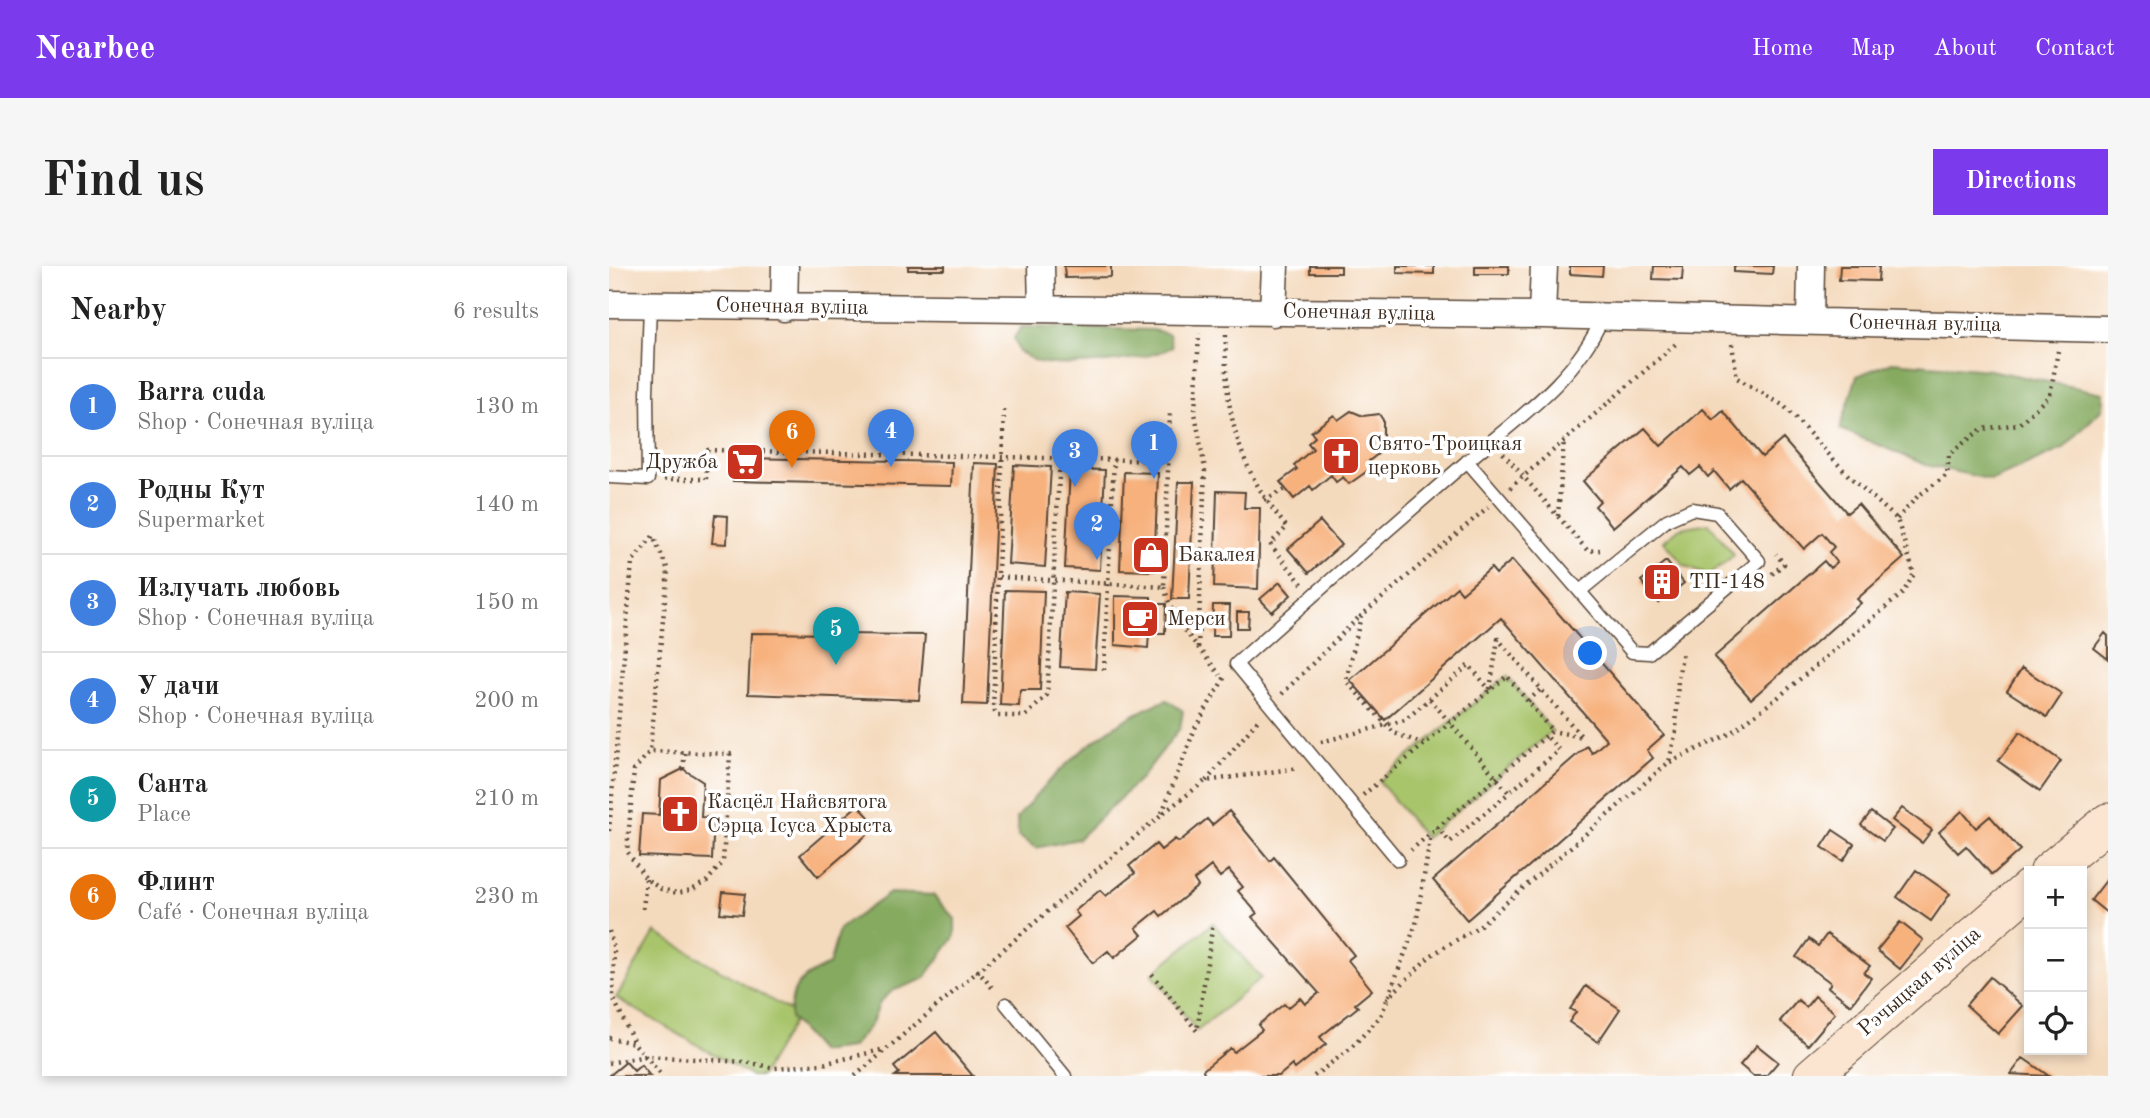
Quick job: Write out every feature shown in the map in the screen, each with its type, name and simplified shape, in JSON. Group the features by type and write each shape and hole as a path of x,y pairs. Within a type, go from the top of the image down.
{"main road":[{"path":"2055,866 2108,822"},
{"name":"Рэчыцкая вуліца","path":"1812,1076 2024,892"}],"street":[{"path":"784,307 785,266"},
{"path":"1041,266 1042,308"},
{"path":"1273,313 1275,266"},
{"path":"1542,316 1544,266"},
{"path":"1810,321 1811,266"},
{"name":"Сонечная вуліца","path":"609,304 1542,316 2108,328"}],"lane":[{"path":"609,477 648,479 650,305"},
{"path":"1398,860 1236,664 1564,379 1594,338 1603,317"},
{"path":"1467,461 1632,652 1649,653 1759,561 1717,513 1692,509 1667,520 1580,591"},
{"path":"1006,1004 1065,1076"}],"path":[{"path":"1226,331 1224,381 1232,425 1264,500 1287,527 1270,544 1312,596"},
{"path":"1424,744 1394,733 1384,725 1346,681 1361,616 1681,339"},
{"path":"1387,999 1430,956 1478,927 1669,762 1729,734 1776,699 1903,593 1914,574 1897,519 1849,476 1784,406 1737,377 1731,340"},
{"path":"1897,519 1918,496 1947,475 1949,454 1982,429 2019,424 2050,395 2060,344"},
{"path":"1005,410 993,709 998,716 1025,716 1047,695 1060,457"},
{"path":"1170,412 1164,587 1174,617 1223,678"},
{"path":"1558,517 1565,439"},
{"path":"648,479 706,479 708,450 1169,461"},
{"path":"1104,670 1114,459"},
{"path":"1264,500 1286,489"},
{"path":"609,831 632,562 637,552 653,536 668,570 650,751 634,770 627,851 646,879 660,889 677,892 692,890 708,881 723,862 730,754 650,751"},
{"path":"999,576 1164,587"},
{"path":"1352,805 1507,676 1552,731 1582,737 1498,639 1490,690"},
{"path":"1669,762 1676,731 1681,653"},
{"path":"1162,814 1196,726 1223,678 1236,664"},
{"path":"1304,747 1405,720 1469,665 1490,690"},
{"path":"1528,701 1541,689"},
{"path":"1430,699 1509,793"},
{"path":"1398,860 1552,731"},
{"path":"1437,827 1450,842 1509,793 1559,750 1546,736"},
{"path":"683,769 685,752"},
{"path":"855,1076 1162,814 1205,781 1319,766"},
{"path":"1314,1076 1350,1048 1381,1016 1416,923 1431,832"},
{"path":"643,909 646,879"},
{"path":"1152,974 1197,1031 1213,923"},
{"path":"609,931 614,949 613,997"},
{"path":"977,970 1006,1004"},
{"path":"609,991 634,1044 662,1076"},
{"path":"609,1038 634,1044"},
{"path":"609,1063 646,1056 745,1062 775,1068 823,1064 887,1048"}],"green space":[{"path":"1021,327 1154,330 1169,334 1172,347 1127,359 1086,364 1051,364 1036,361 1019,352 1014,338"},
{"path":"1892,362 1990,370 2103,393 2102,409 2063,449 1992,480 1926,465 1840,429 1857,376"},
{"path":"1709,523 1734,555 1709,575 1684,565 1664,541 1680,528"},
{"path":"1507,676 1552,731 1425,838 1379,781"},
{"path":"1167,700 1183,711 1180,728 1142,777 1078,839 1036,848 1018,836 1017,818 1066,765 1124,720"},
{"path":"890,893 933,895 955,919 955,936 924,979 892,991 880,1002 871,1025 851,1048 820,1052 790,1018 795,990 804,979 829,965 839,929"},
{"path":"1213,923 1261,978 1197,1031 1152,974"},
{"path":"655,932 797,1015 761,1076 751,1076 616,998"}],"building":[{"path":"908,266 945,266 945,270 908,270"},
{"path":"1064,266 1111,266 1111,277 1065,278"},
{"path":"1310,266 1341,266 1341,273 1310,273"},
{"path":"1397,266 1434,266 1434,274 1397,273"},
{"path":"1475,266 1509,266 1509,274 1475,274"},
{"path":"1570,266 1603,266 1602,276 1570,274"},
{"path":"1654,266 1683,266 1682,280 1653,279"},
{"path":"1734,266 1773,266 1772,274 1734,272"},
{"path":"1840,266 1879,266 1878,281 1839,280"},
{"path":"1703,409 1713,420 1723,411 1762,457 1783,439 1847,513 1858,504 1904,558 1857,599 1861,603 1751,699 1714,657 1824,561 1830,568 1837,562 1829,552 1834,547 1822,533 1804,549 1741,478 1729,489 1714,471 1708,477 1700,467 1690,475 1683,467 1613,527 1595,506 1600,501 1583,481 1645,428 1661,446"},
{"name":"Свято-Троицкая церковь","path":"1351,411 1363,416 1379,414 1383,420 1383,450 1369,461 1373,467 1349,484 1343,477 1336,482 1331,475 1313,490 1310,486 1294,499 1280,482 1297,469 1294,465 1313,449 1308,443 1315,437 1311,432 1334,415 1338,420"},
{"path":"734,458 952,462 951,486 733,481"},
{"path":"974,463 998,464 987,705 963,704"},
{"path":"1014,465 1051,467 1045,567 1008,564"},
{"path":"1070,469 1105,470 1100,570 1065,568"},
{"path":"1124,472 1158,473 1154,571 1120,570"},
{"path":"1178,482 1194,482 1189,599 1172,599"},
{"path":"1217,491 1245,492 1244,508 1260,508 1258,589 1214,587"},
{"path":"715,515 728,516 727,544 712,543"},
{"path":"1320,521 1341,545 1309,573 1288,549"},
{"path":"1512,560 1664,735 1647,750 1653,758 1467,920 1433,880 1587,746 1592,753 1607,740 1501,618 1385,720 1350,680 1457,587 1462,593 1491,568 1496,574"},
{"name":"ТП-148","path":"1666,561 1684,583 1659,603 1641,581"},
{"path":"1280,582 1291,595 1272,612 1260,599"},
{"path":"1005,590 1044,591 1040,690 1020,690 1019,706 1000,705"},
{"path":"1065,592 1100,594 1095,669 1060,667"},
{"name":"Мерси","path":"1115,596 1151,597 1151,604 1166,604 1165,633 1149,633 1148,648 1115,645"},
{"path":"1213,605 1230,605 1229,636 1212,636"},
{"path":"1237,612 1249,612 1248,628 1237,628"},
{"path":"751,633 925,635 919,700 748,694"},
{"path":"2105,633 2108,636 2108,659 2094,648"},
{"path":"2022,668 2062,694 2047,717 2007,691"},
{"path":"2020,732 2061,761 2040,791 1998,761"},
{"name":"Касцёл Найсвятога Сэрца Ісуса Хрыста","path":"683,769 703,782 701,817 714,818 712,859 639,856 642,814 659,815 661,780"},
{"path":"858,805 877,826 818,877 800,855"},
{"path":"1902,808 1932,830 1922,843 1892,820"},
{"path":"1229,811 1270,861 1274,857 1354,955 1348,960 1372,990 1355,1004 1358,1007 1320,1037 1326,1044 1295,1069 1292,1065 1279,1076 1205,1076 1203,1070 1230,1048 1234,1052 1262,1030 1258,1025 1284,1004 1288,1008 1300,998 1305,1004 1319,993 1252,917 1257,913 1238,891 1243,887 1229,870 1220,877 1211,866 1194,880 1198,886 1161,916 1157,911 1136,928 1142,935 1114,958 1108,951 1093,963 1065,928 1079,916 1075,911 1100,890 1106,896 1135,873 1129,866 1156,844 1161,850 1175,839 1179,842 1207,819 1212,825"},
{"path":"1962,811 1976,828 1990,816 2020,850 1992,875 1966,846 1958,853 1939,832"},
{"path":"1871,812 1893,829 1883,841 1861,825"},
{"path":"1833,830 1854,844 1843,861 1822,847"},
{"path":"1916,870 1950,894 1931,921 1897,897"},
{"path":"2108,878 2108,914 2091,900"},
{"path":"723,892 745,894 742,915 720,913"},
{"path":"1900,922 1923,940 1900,969 1877,950"},
{"path":"1827,934 1870,966 1864,973 1871,978 1851,1005 1828,987 1831,983 1796,957 1809,939 1818,946"},
{"path":"1990,977 2023,1006 1998,1034 1966,1005"},
{"path":"1586,986 1620,1009 1598,1042 1569,1022 1576,1012 1570,1009"},
{"path":"1815,996 1835,1013 1808,1045 1780,1021 1798,1000 1806,1007"},
{"path":"936,1032 973,1076 895,1076 899,1073 894,1067"},
{"path":"1757,1045 1778,1062 1766,1076 1753,1076 1740,1065"},
{"path":"2023,1058 2049,1076 2011,1074"},
{"path":"626,1062 634,1071 641,1065 650,1076 609,1076"}],"place":[{"name":"Свято-Троицкая церковь","path":"1341,456"},
{"name":"Дружба","path":"745,462"},
{"name":"У дачи","path":"891,467"},
{"name":"Флинт","path":"792,468"},
{"name":"Barra cuda","path":"1154,479"},
{"name":"Излучать любовь","path":"1075,487"},
{"name":"Бакалея","path":"1151,555"},
{"name":"Родны Кут","path":"1097,560"},
{"name":"ТП-148","path":"1662,582"},
{"name":"Мерси","path":"1140,619"},
{"name":"Санта","path":"836,665"},
{"name":"Касцёл Найсвятога Сэрца Ісуса Хрыста","path":"680,814"}]}
